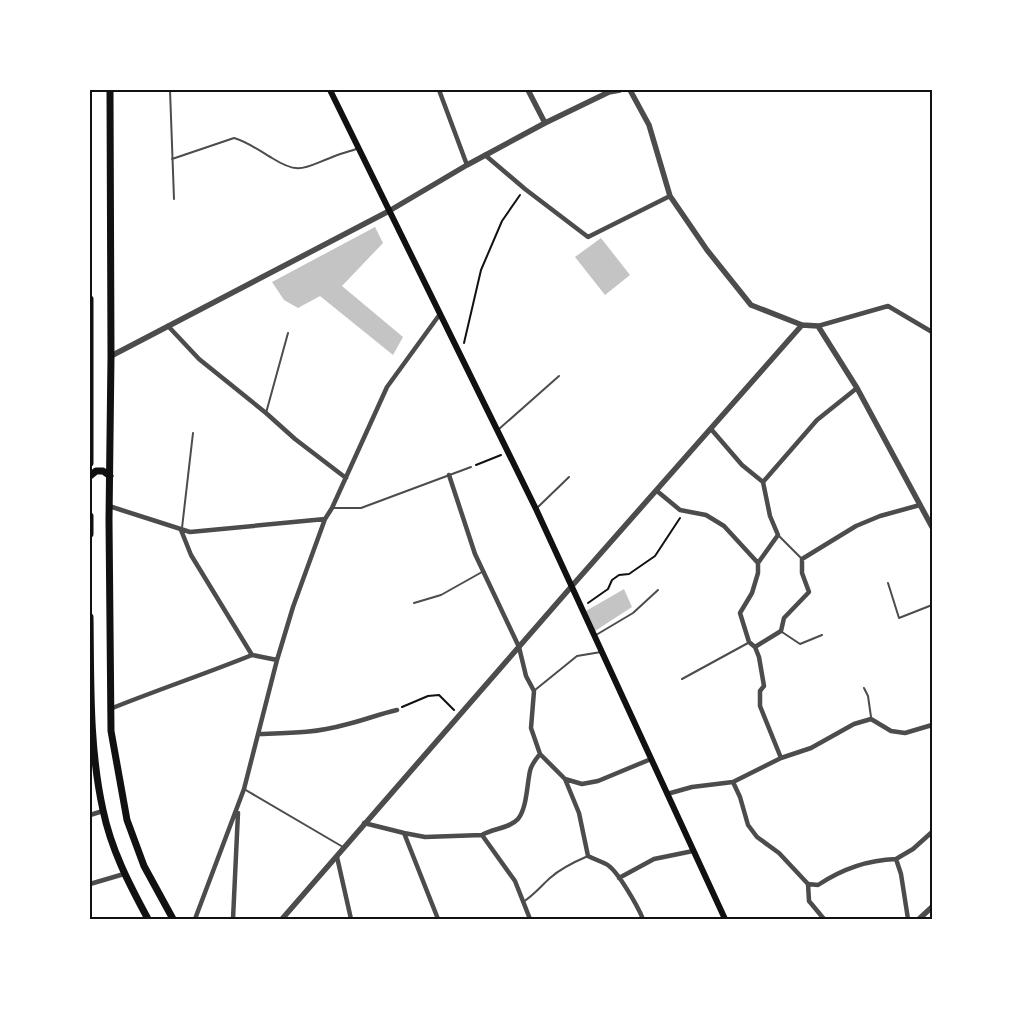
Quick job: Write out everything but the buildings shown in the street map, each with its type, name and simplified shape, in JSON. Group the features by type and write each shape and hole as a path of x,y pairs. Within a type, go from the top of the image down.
{"main road":[{"path":"110,90 110,709 115,760 127,820 144,866 173,919"},
{"path":"330,90 536,509 724,919"},
{"path":"90,299 90,463"},
{"path":"90,476 96,472 103,471 110,476"},
{"path":"90,516 90,534"},
{"path":"90,617 90,700 103,811 124,874 148,919"}],"street":[{"path":"439,90 467,164"},
{"path":"528,90 545,122"},
{"path":"111,356 389,211 467,164 545,122 609,92 620,90"},
{"path":"630,90 649,125 670,196 708,250 751,305 802,325 818,326 888,306 932,332"},
{"path":"485,155 524,188 588,237 670,196"},
{"path":"195,919 238,810 277,660 293,607 326,519 387,387 440,314"},
{"path":"282,919 337,857 343,847 364,823 802,325"},
{"path":"168,326 199,359 295,439 346,478"},
{"path":"818,326 857,388 932,527"},
{"path":"762,482 817,420 857,388"},
{"path":"711,429 742,466 762,482 770,516 778,536 758,563 758,573 752,592 740,613 749,642 755,647 759,657 764,686 760,691 760,706 781,758"},
{"path":"449,475 466,531 483,572 519,647 526,676 534,691 531,728 540,754 565,779 578,814 588,856 607,864 619,878 643,919"},
{"path":"657,490 684,512 706,515 724,526 758,563"},
{"path":"755,647 781,631 784,618 809,592 802,573 802,559 856,526 880,516 920,505"},
{"path":"109,506 190,532 326,519"},
{"path":"181,530 191,555 252,656"},
{"path":"110,709 252,656 277,660"},
{"path":"259,734 313,731 344,725 397,710"},
{"path":"667,794 692,787 733,782 781,758 811,748 854,724 871,719 891,731 905,734 932,725"},
{"path":"364,823 425,836 482,835 489,830 505,826 517,820 523,808 530,768 540,754"},
{"path":"565,779 582,784 598,781 650,759"},
{"path":"733,782 740,796 748,825 757,836 779,853 808,884 818,885 832,876 869,862 896,859 912,849 932,832"},
{"path":"233,919 238,810"},
{"path":"90,815 103,811"},
{"path":"404,833 438,919"},
{"path":"482,835 515,881 530,919"},
{"path":"619,878 654,858 693,851"},
{"path":"337,857 351,919"},
{"path":"896,859 901,874 908,919"},
{"path":"90,884 124,874"},
{"path":"808,884 808,901 824,919"},
{"path":"919,919 932,907"}],"lane":[{"path":"170,90 174,199"},
{"path":"172,159 234,138 252,145 279,163 300,169 313,166 358,148"},
{"path":"266,413 288,333"},
{"path":"497,431 559,376"},
{"path":"181,530 193,434"},
{"path":"332,508 361,508 471,467"},
{"path":"536,509 569,477"},
{"path":"778,536 802,559"},
{"path":"414,603 441,595 483,572"},
{"path":"888,583 899,618 932,605"},
{"path":"594,636 633,613 658,590"},
{"path":"781,631 800,644 822,634"},
{"path":"682,679 749,642"},
{"path":"534,691 577,656 601,652"},
{"path":"864,688 868,696 871,719"},
{"path":"244,789 343,847"},
{"path":"523,902 530,898 550,877 567,865 588,856"}],"path":[{"path":"458,351 465,342 475,289 481,270 502,221 524,188"},
{"path":"471,467 508,452"},
{"path":"580,607 598,598 608,589 612,580 619,575 629,574 655,556 684,512"},
{"path":"397,710 428,696 439,695 460,715"}]}
